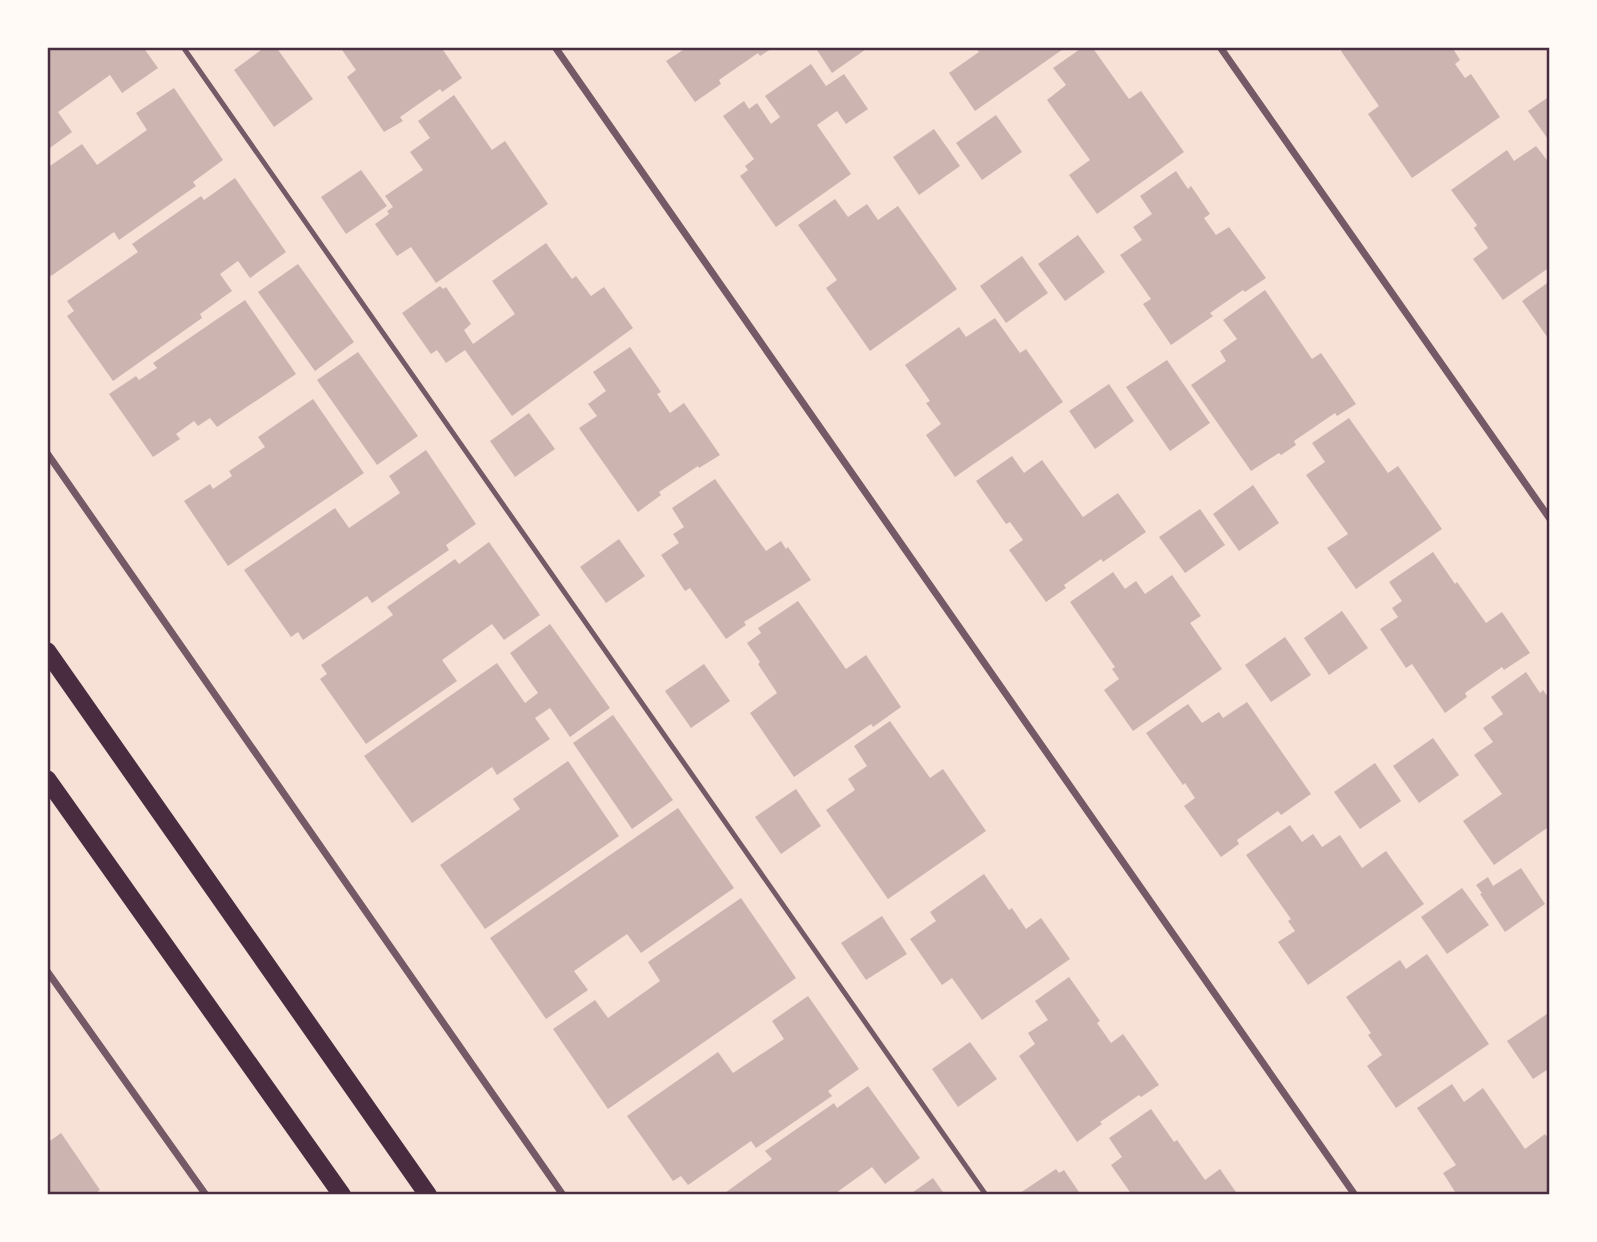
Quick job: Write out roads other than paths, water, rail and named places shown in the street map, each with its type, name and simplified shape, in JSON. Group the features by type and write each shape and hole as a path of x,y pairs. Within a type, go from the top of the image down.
{"main road":[{"path":"47,651 428,1195"},
{"path":"47,779 342,1195"}],"street":[{"path":"555,47 1355,1195"},
{"path":"1220,47 1550,519"},
{"path":"47,453 563,1195"},
{"path":"47,971 206,1195"}],"lane":[{"path":"183,47 986,1195"}]}
